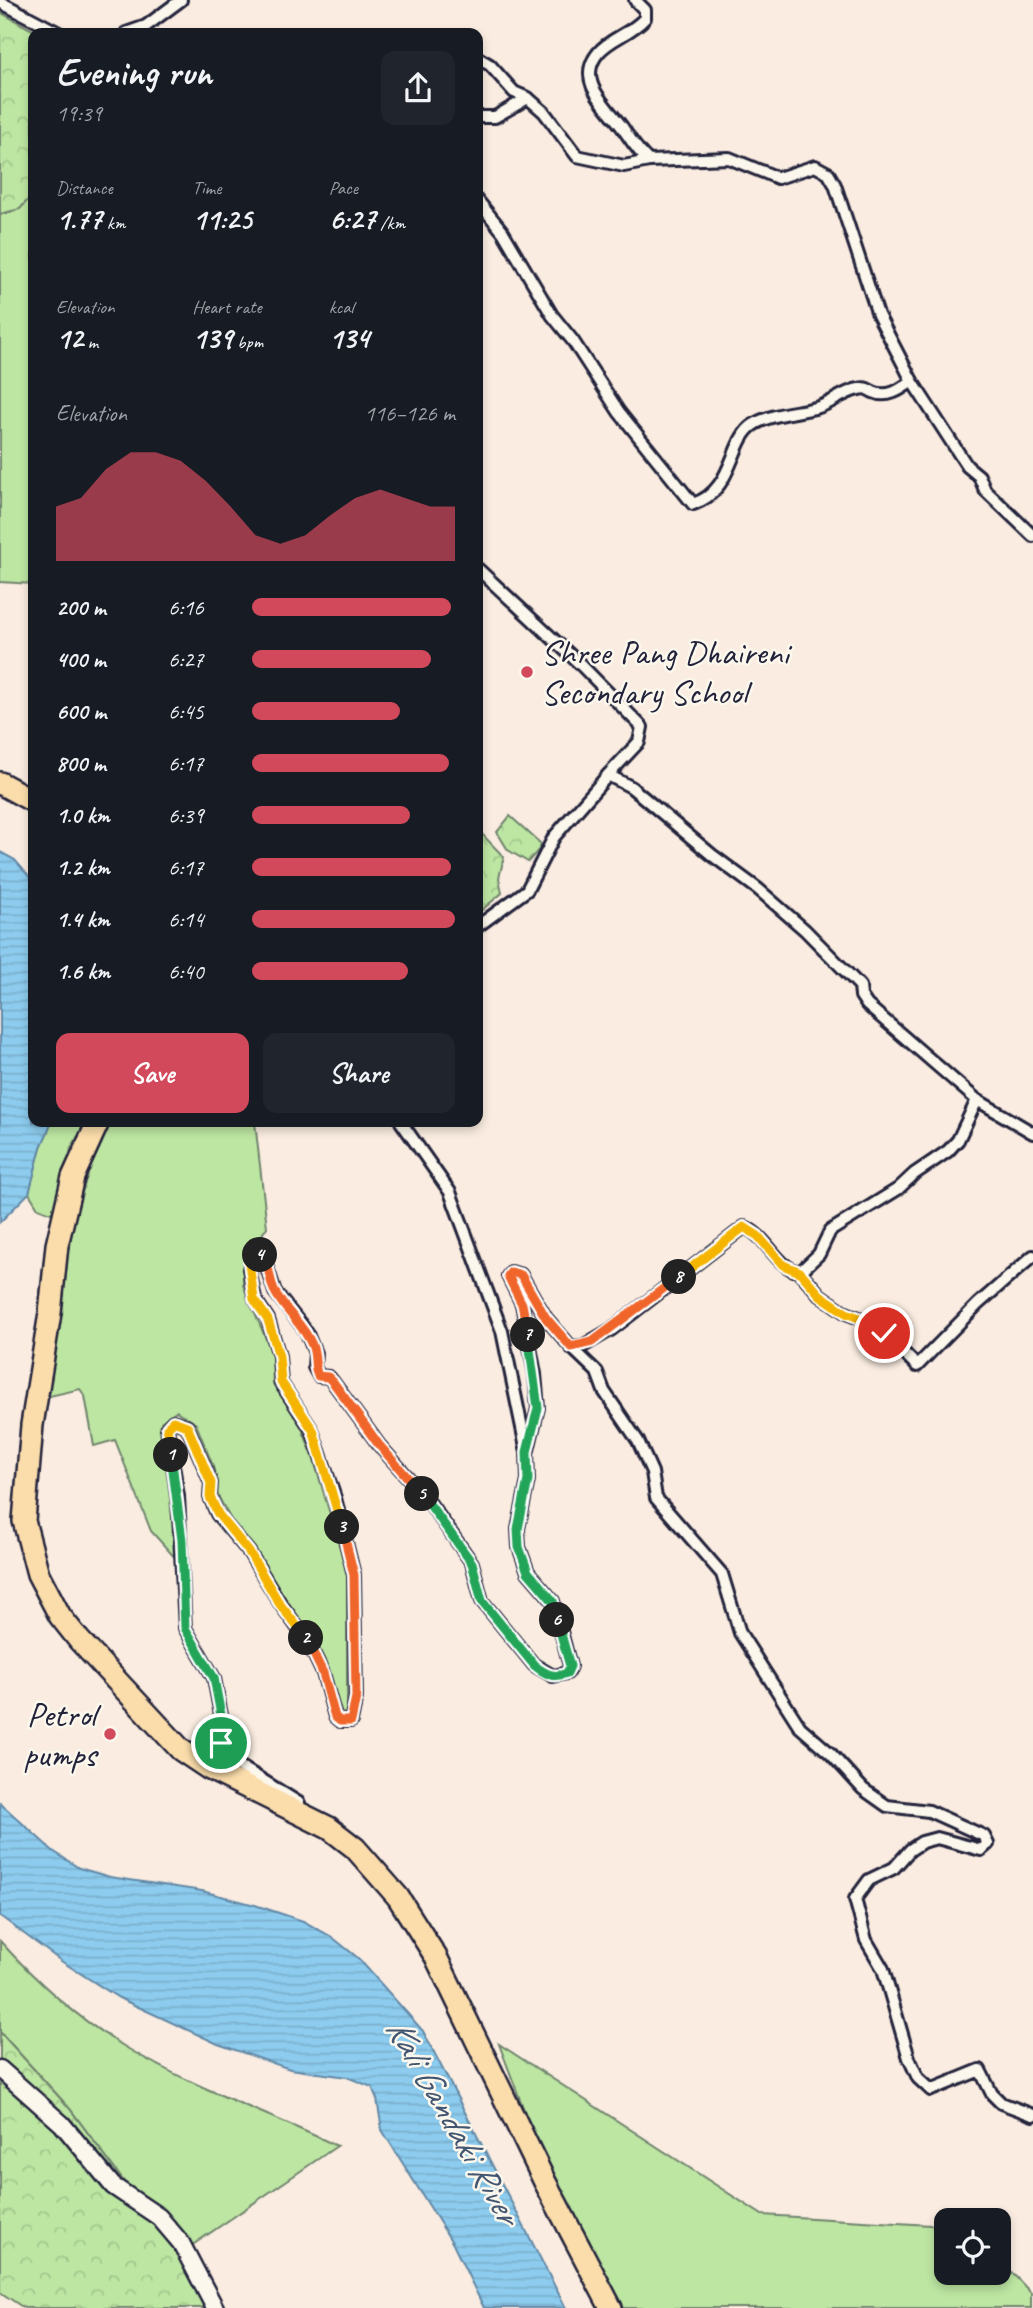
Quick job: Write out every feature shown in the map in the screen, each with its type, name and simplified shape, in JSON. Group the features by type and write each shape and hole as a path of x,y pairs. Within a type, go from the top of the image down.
{"highway":[{"path":"0,783 28,797"},
{"path":"96,1127 73,1177 57,1245 50,1313 32,1424 24,1521 38,1574 60,1616 181,1750 208,1768 298,1811 355,1848 398,1897 436,1956 545,2182 611,2308"}],"street":[{"path":"140,28 181,0"},
{"path":"635,0 645,10 645,19 634,31 605,46 592,63 590,78 597,97 649,161"},
{"path":"0,2 49,28"},
{"path":"483,61 514,92 528,98 544,112 577,156 624,166 649,161 729,158 778,178 814,166 828,173 878,315 912,381 967,466 979,477 985,490 1033,536"},
{"path":"483,117 495,117 528,98"},
{"path":"483,207 503,232 552,315 573,341 620,412 693,504 701,501 718,486 750,427 817,408 855,389 867,388 883,395 894,393 912,381"},
{"path":"483,574 582,666 642,727 639,742 554,837 527,890 483,922"},
{"path":"608,775 631,787 805,930 860,986 861,996 867,1005 976,1100 1033,1133"},
{"path":"800,1272 819,1254 830,1231 898,1189 914,1174 948,1151 958,1140 976,1100"},
{"path":"298,1811 301,1804 230,1760 222,1750 221,1715 214,1678 185,1628 178,1496 167,1428 173,1421 187,1426 211,1483 210,1497 218,1514 249,1552 279,1603 309,1642 323,1673 335,1717 340,1721 351,1721 356,1697 354,1575 335,1498 313,1430 281,1382 279,1356 268,1320 252,1289 248,1269 256,1255 264,1258 275,1293 306,1331 315,1353 314,1367 318,1376 328,1377 333,1382 379,1445 427,1499 472,1563 482,1601 534,1665 545,1673 560,1676 567,1673 570,1666 553,1601 528,1572 519,1547 518,1529 528,1480 527,1452 502,1331 474,1250 450,1192 404,1127"},
{"path":"571,1347 583,1346 612,1329 744,1227 758,1236 783,1265 800,1272 820,1295 846,1313 875,1324 917,1366 978,1304 1033,1256"},
{"path":"527,1452 538,1408 522,1304 508,1276 511,1272 521,1275 546,1318 597,1372 604,1391 638,1441 652,1472 656,1498 722,1574 740,1633 800,1727 836,1759 863,1789 887,1806 929,1811 984,1836 988,1844 981,1850 937,1838 922,1842 909,1850 894,1868 869,1880 855,1899 866,1940 883,1969 909,2058 923,2084 931,2090 980,2070 992,2094 1002,2103 1033,2116"},
{"path":"0,2069 62,2124 113,2186 159,2217 181,2243 215,2308"}],"green space":[{"path":"0,12 29,28 28,200 20,209 0,214"},
{"path":"28,198 28,584 0,582 0,214 9,213"},
{"path":"510,816 540,843 541,847 528,862 508,850 497,832"},
{"path":"483,835 504,857 499,878 502,893 483,909"},
{"path":"50,1127 83,1127 71,1148 59,1204 51,1213 38,1208 29,1193 41,1147"},
{"path":"106,1127 256,1127 267,1227 243,1263 243,1285 272,1353 273,1384 301,1426 312,1454 347,1571 347,1713 342,1714 311,1636 232,1522 217,1494 213,1466 196,1424 176,1411 161,1422 177,1560 151,1531 115,1440 94,1446 85,1396 80,1389 41,1398 66,1257 94,1155"},
{"path":"0,1941 29,1972 62,2001 114,2040 182,2077 337,2146 178,2255 70,2109 0,2032"},
{"path":"0,2032 70,2109 178,2255 223,2308 24,2308 0,2292"},
{"path":"499,2044 762,2215 934,2225 934,2285 1011,2285 1011,2272 1031,2293 1031,2308 622,2308 540,2152"}],"water":[{"path":"0,852 15,860 28,875 28,1127 50,1127 41,1147 29,1193 0,1222"},
{"name":"Kali Gandaki River","path":"0,1803 53,1851 79,1868 110,1877 202,1891 255,1905 303,1921 332,1937 358,1958 423,2031 566,2308 484,2308 453,2244 382,2130 377,2099 372,2087 347,2077 290,2069 218,2044 119,1998 61,1961 0,1916"}],"place":[{"name":"Shree Pang Dhaireni Secondary School","path":"527,672"},
{"name":"Petrol pumps","path":"110,1734"}],"route":[{"path":"221,1743 221,1715 214,1678 205,1658 194,1648 185,1628 182,1540 175,1469 167,1428 173,1421 187,1426 211,1483 210,1497 218,1514 249,1552 279,1603 309,1642 323,1673 335,1717 345,1723 351,1721 356,1707 354,1575 335,1498 313,1430 281,1382 279,1356 268,1320 254,1299 248,1269 249,1263 256,1255 264,1258 275,1293 306,1331 315,1353 314,1367 318,1376 328,1377 333,1382 379,1445 427,1499 472,1563 482,1601 534,1665 553,1676 567,1673 570,1666 553,1601 528,1572 519,1547 518,1529 528,1480 527,1452 538,1408 535,1374 522,1304 512,1288 508,1276 511,1272 521,1275 526,1288 557,1334 571,1347 583,1346 612,1329 744,1227 758,1236 783,1265 800,1272 820,1295 846,1313 875,1324 884,1333"}]}
